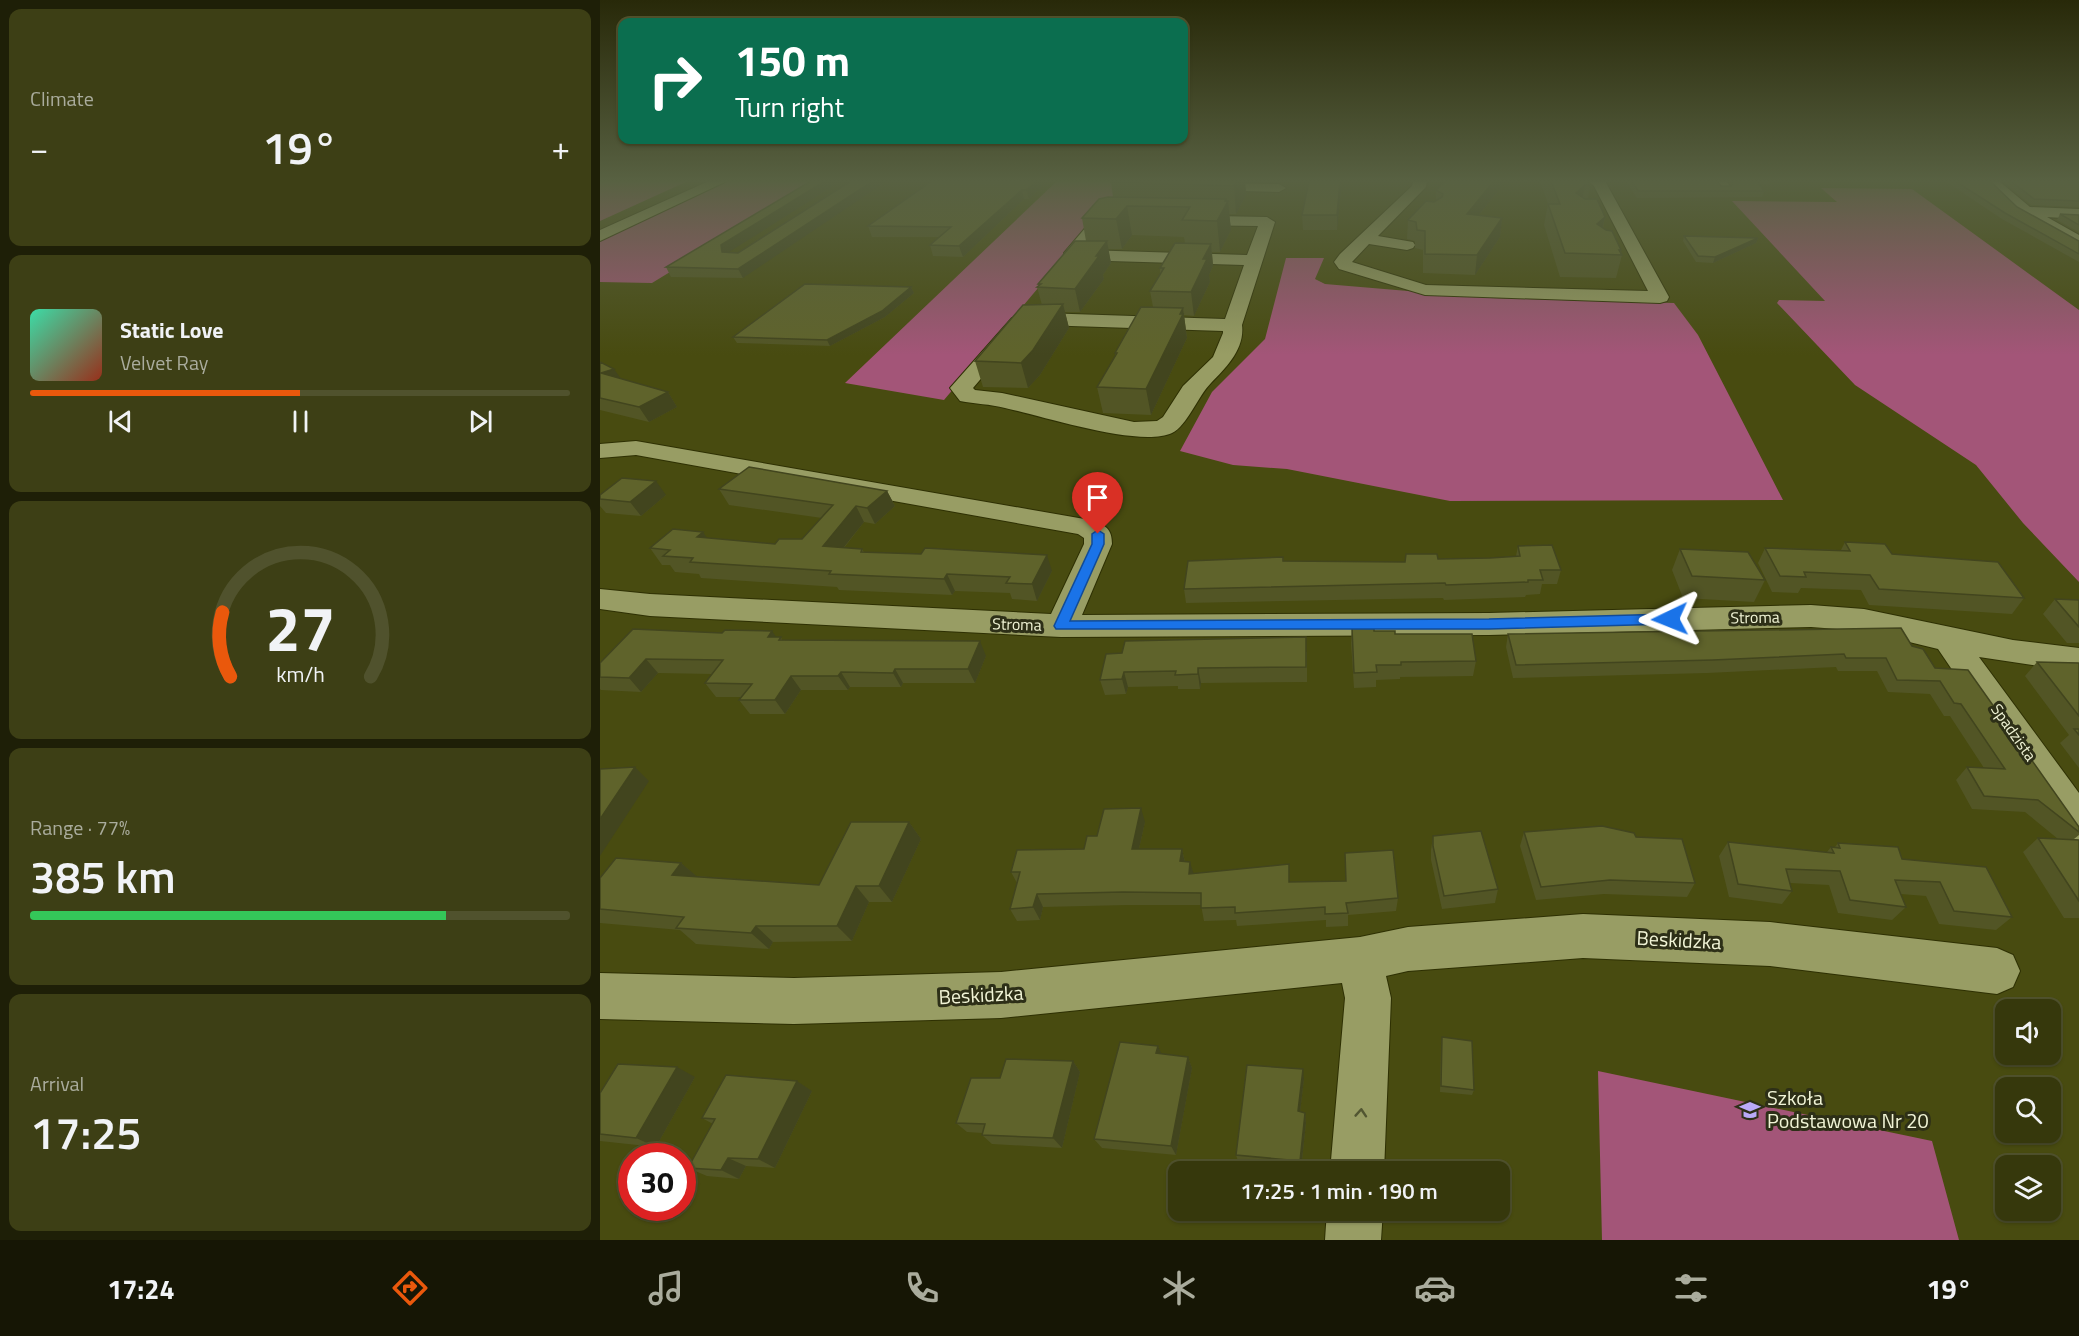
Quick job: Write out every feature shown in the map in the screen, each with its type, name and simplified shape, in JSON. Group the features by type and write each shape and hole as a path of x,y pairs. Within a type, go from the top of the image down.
{"street":[{"path":"1084,239 1072,253 1252,267"},
{"path":"1232,325 1041,319 1018,322 961,388 968,396 1002,400 1076,418 1134,429 1163,428 1172,422 1191,391 1223,359 1233,333 1232,325 1262,239"},
{"path":"1407,245 1365,239 1343,262 1349,268 1416,289 1458,283 1660,297 1628,239"},
{"path":"1610,242 1630,242"},
{"path":"1061,267 1252,267"},
{"path":"600,451 636,448 1086,527 1098,534 1098,544 1061,626"},
{"name":"Stroma","path":"600,599 662,606 1061,626 1489,624 1811,616 1864,620 2013,652 2079,660"},
{"name":"Spadzista","path":"1949,640 2079,824"},
{"name":"Beskidzka","path":"600,996 794,1000 1001,995 1360,959 1408,950 1583,936 1770,944 1997,971"},
{"path":"1358,1161 1368,998 1360,959"},
{"path":"1353,1240 1354,1221"}],"shaded area":[{"path":"600,239 724,239 652,283 600,282"},
{"path":"996,239 1079,239 944,400 845,383"},
{"path":"1767,239 1981,239 2079,310 2079,582 2023,523 1976,465 1855,385 1777,303 1779,300 1825,301"},
{"path":"1286,258 1324,258 1315,279 1325,284 1491,298 1674,303 1698,335 1783,500 1450,501 1287,469 1233,465 1180,451 1212,392 1265,339"},
{"path":"1598,1071 1932,1141 1959,1240 1602,1240"}],"building":[{"path":"713,239 731,239 721,245 722,252 738,253 760,239 784,239 738,269 666,267"},
{"path":"937,239 967,239 959,246 930,245"},
{"path":"1425,239 1488,239 1477,255 1425,254"},
{"path":"1560,239 1616,239 1622,255 1565,253"},
{"path":"1686,239 1756,239 1715,257 1698,256"},
{"path":"2052,239 2075,239 2079,241 2079,254"},
{"path":"1075,241 1107,241 1075,289 1037,287 1041,284 1038,284"},
{"path":"1175,243 1211,244 1203,259 1207,259 1191,292 1150,291 1164,268 1160,268"},
{"path":"805,284 911,287 882,311 827,340 733,337"},
{"path":"1063,304 1033,350 1021,363 975,361 1023,305"},
{"path":"1141,307 1183,308 1180,314 1183,314 1146,389 1097,387 1117,353 1115,353"},
{"path":"600,362 614,369 601,373 668,392 639,407 600,398"},
{"path":"749,467 887,491 867,508 856,506 823,546 862,549 861,552 921,554 925,548 1047,555 1032,584 1006,583 1010,577 947,574 944,579 829,574 831,571 690,562 693,558 663,556 670,550 650,548 673,529 703,532 697,537 775,544 779,539 802,539 833,505 719,489"},
{"path":"622,478 656,481 630,502 600,499 600,495"},
{"path":"1845,542 1885,544 1892,554 1998,562 2024,598 1879,589 1870,575 1804,572 1806,577 1780,576 1765,548 1850,551"},
{"path":"1552,545 1561,570 1540,570 1543,580 1528,580 1528,582 1184,589 1188,561 1283,557 1283,561 1405,562 1406,554 1437,554 1438,559 1490,558 1520,556 1518,546"},
{"path":"1680,549 1748,552 1765,580 1692,576"},
{"path":"2055,599 2079,600 2079,627"},
{"path":"1352,628 1374,628 1374,631 1395,631 1395,634 1472,634 1476,661 1401,662 1401,665 1376,665 1377,672 1354,673"},
{"path":"1901,628 1912,646 1923,649 1935,668 1968,670 2079,827 2079,832 2038,800 1984,796 1967,767 2005,769 1961,704 1954,703 1940,681 1897,680 1886,658 1846,658 1844,654 1516,665 1508,634"},
{"path":"633,629 722,633 725,630 772,631 768,637 781,637 779,640 980,641 968,669 895,669 893,673 841,672 838,676 791,676 775,700 739,700 752,684 705,683 723,660 646,659 629,678 600,677 600,663"},
{"path":"1306,637 1306,667 1198,668 1198,674 1175,675 1176,671 1124,672 1122,679 1100,680 1106,654 1122,653 1125,641"},
{"path":"2037,662 2079,663 2079,716"},
{"path":"635,767 600,819 600,769"},
{"path":"1141,808 1132,849 1182,849 1180,861 1190,862 1189,874 1289,864 1289,882 1346,881 1345,853 1393,850 1398,898 1346,903 1348,913 1325,914 1325,907 1235,913 1235,907 1201,908 1201,893 1037,894 1033,907 1010,909 1020,872 1011,872 1017,850 1084,849 1087,836 1097,836 1104,809"},
{"path":"851,822 909,822 879,886 856,886 837,926 756,926 751,933 676,928 684,917 600,909 600,878 616,858 681,863 672,875 819,885"},
{"path":"1602,826 1634,833 1636,837 1682,839 1695,883 1610,880 1541,887 1524,832"},
{"path":"1481,831 1498,889 1444,896 1433,846 1433,836"},
{"path":"2038,838 2079,840 2079,901"},
{"path":"1728,842 1834,853 1831,847 1840,848 1838,843 1898,847 1902,859 1986,867 2012,917 1954,911 1940,882 1895,880 1906,907 1850,900 1840,871 1786,869 1792,891 1738,884"},
{"path":"1442,1037 1472,1041 1474,1090 1441,1086"},
{"path":"1120,1042 1158,1046 1156,1053 1188,1057 1171,1146 1094,1139"},
{"path":"1006,1059 1073,1061 1053,1138 982,1135 985,1124 956,1123 971,1078 1000,1078"},
{"path":"618,1064 677,1067 636,1138 600,1134 600,1093"},
{"path":"1247,1065 1303,1069 1298,1111 1305,1113 1300,1161 1236,1155"},
{"path":"726,1075 797,1081 758,1159 728,1158 721,1170 696,1168 696,1153 715,1119 702,1118"}],"place":[{"name":"Szkoła Podstawowa Nr 20","path":"1750,1110"}],"route":[{"path":"1098,534 1098,544 1061,626 1489,624 1670,619"}]}
